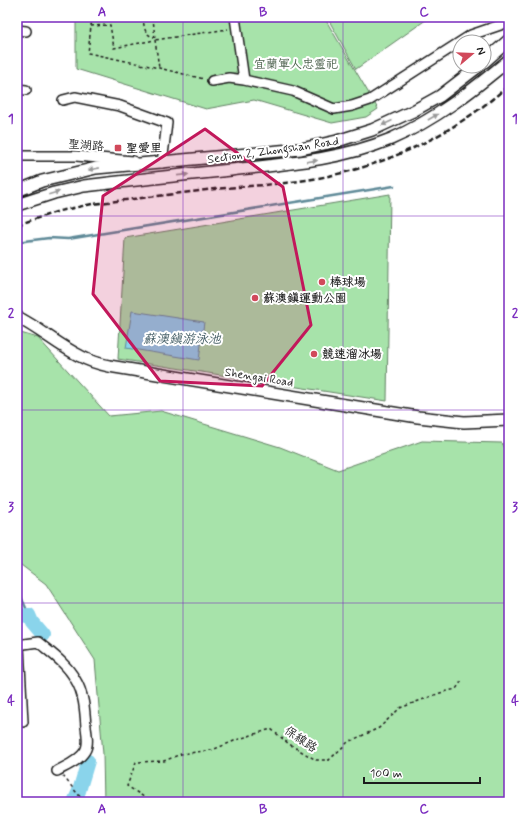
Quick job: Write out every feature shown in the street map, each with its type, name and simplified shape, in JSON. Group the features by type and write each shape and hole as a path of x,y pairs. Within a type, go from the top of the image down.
{"main road":[{"path":"492,55 509,40"},
{"name":"Section 2, Zhongshan Road","path":"17,206 54,193 84,186 287,164 321,159 352,152 391,138 450,107 509,60"},
{"name":"Section 2, Zhongshan Road","path":"17,191 42,181 96,168 300,149 317,146 372,130 413,111 440,96 469,74"},
{"name":"Shengai Road","path":"17,317 79,356 109,366 418,417 464,422 509,420"}],"street":[{"path":"235,17 244,80"},
{"path":"212,80 229,78 244,80 293,91 334,109 352,106 370,100 471,35 509,22"},
{"path":"63,100 75,97 120,106 167,123 157,163"},
{"name":"聖湖路","path":"17,156 76,156 157,163"},
{"path":"24,722 18,645 38,642 76,679 86,715 87,738 85,750 78,759 57,771"}],"path":[{"path":"92,17 88,53 212,80"},
{"path":"143,17 145,30 148,35 155,36"},
{"path":"153,17 159,68"},
{"path":"91,26 110,24 114,48 237,28"},
{"name":"保線路","path":"144,802 144,797 127,786 136,762 164,761 181,754 212,750 239,739 271,729 288,744 316,760 328,760 348,742 379,728 400,708 456,689 463,679"},
{"path":"57,771 69,782 81,798 92,802"}],"highlighted area":[{"path":"205,129 283,187 311,325 262,386 160,381 93,294 103,196"}],"green space":[{"name":"宜蘭軍人忠靈祀","path":"76,17 324,17 378,109 366,117 332,123 254,100 206,109 76,69"},
{"path":"327,17 430,17 356,69"},
{"name":"蘇澳鎮運動公園","path":"390,194 387,401 118,359 125,238"},
{"path":"17,332 38,338 109,416 161,411 280,447 338,470 422,441 502,443 509,456 509,802 104,802 103,754 95,660 46,584 17,562"}],"water":[{"name":"蘇澳鎮游泳池","path":"132,311 204,322 199,360 126,348"}],"waterway":[{"path":"17,242 49,238 68,239 394,186"},
{"path":"17,590 29,615"},
{"path":"17,616 29,615 32,622 43,635"},
{"path":"74,802 88,761"}],"railway":[{"path":"17,225 59,211 92,204 215,189 295,182 334,175 361,168 388,159 439,135 464,120 509,85"}],"place":[{"name":"聖愛里","path":"118,148"},
{"name":"棒球場","path":"322,282"},
{"name":"蘇澳鎮運動公園","path":"255,298"},
{"name":"競速溜冰場","path":"314,354"}]}
